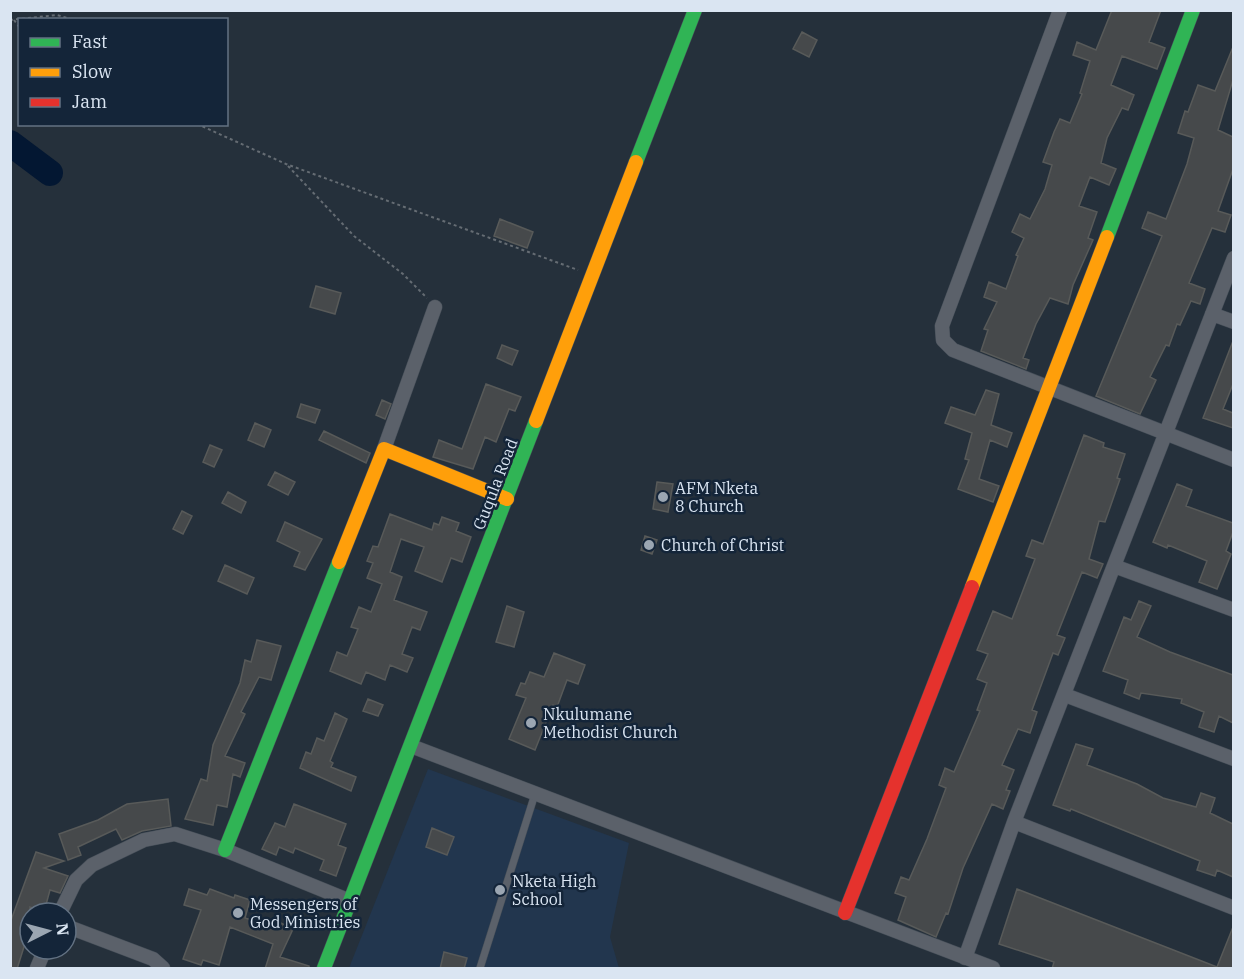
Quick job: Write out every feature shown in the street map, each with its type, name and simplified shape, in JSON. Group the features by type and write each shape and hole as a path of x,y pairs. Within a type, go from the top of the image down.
{"street":[{"name":"Guqula Road","path":"324,969 695,10"},
{"path":"1060,10 942,326 941,334 946,345 953,350 1233,460"},
{"path":"845,913 1050,388 1193,10"},
{"path":"965,958 1014,822 1233,258"},
{"path":"225,850 384,449 435,307"},
{"path":"1212,314 1233,322"},
{"path":"384,449 507,499"},
{"path":"1114,566 1233,610"},
{"path":"1065,694 1233,759"},
{"path":"411,746 993,969"},
{"path":"1014,822 1233,908"},
{"path":"65,901 71,888 84,871 99,861 144,840 175,834 225,850 350,901"},
{"path":"78,931 153,959 163,969"}],"lane":[{"path":"480,969 535,794"}],"path":[{"path":"30,18 57,15 67,18"},
{"path":"201,126 286,164 592,275"},
{"path":"286,164 354,236 403,274 435,307"}],"shaded area":[{"name":"Nketa High School","path":"428,769 629,843 610,937 619,968 349,968"}],"building":[{"path":"1112,10 1161,10 1149,42 1165,48 1157,69 1122,56 1111,85 1134,95 1128,110 1122,108 1107,138 1101,163 1116,169 1109,185 1090,177 1079,206 1097,212 1088,238 1093,240 1073,285 1068,304 1050,298 1036,324 1023,358 1029,360 1026,369 981,351 988,330 984,329 997,302 984,297 989,282 1006,289 1018,256 1016,255 1024,238 1012,232 1020,214 1030,219 1045,189 1052,165 1043,162 1054,132 1060,119 1070,123 1082,94 1080,93 1090,61 1073,55 1077,42 1096,50"},
{"path":"802,32 817,40 809,57 793,49"},
{"path":"1233,47 1233,80 1218,130 1233,137 1233,169 1218,211 1231,215 1225,232 1212,228 1189,283 1205,289 1200,304 1191,301 1180,325 1177,324 1169,346 1166,345 1150,377 1156,380 1140,414 1096,396 1162,236 1142,228 1148,212 1166,219 1187,164 1194,138 1178,133 1185,111 1188,112 1198,85 1215,91"},
{"path":"500,219 533,232 527,248 494,236"},
{"path":"316,286 341,293 335,314 310,307"},
{"path":"1233,341 1233,384 1223,409 1233,413 1233,428 1203,418"},
{"path":"502,345 518,351 512,365 497,358"},
{"path":"486,384 521,397 515,411 509,409 496,442 485,437 473,469 433,457 439,440 462,449"},
{"path":"986,390 999,394 991,425 1012,433 1007,447 990,440 979,479 999,486 993,502 958,489 969,460 965,459 972,433 945,423 951,407 975,415"},
{"path":"382,400 391,404 385,419 376,415"},
{"path":"301,404 320,410 315,423 297,417"},
{"path":"255,423 271,430 264,447 248,440"},
{"path":"324,431 370,453 366,463 319,440"},
{"path":"1084,435 1104,443 1103,447 1125,454 1117,478 1120,479 1105,522 1099,521 1089,559 1103,564 1097,578 1082,572 1057,635 1065,638 1058,655 1053,653 1032,710 1037,712 1030,733 1018,729 1002,765 1014,770 1006,790 1010,791 1003,809 992,804 963,868 948,914 946,913 936,937 898,920 906,897 895,893 901,877 909,880 927,839 946,788 939,785 945,768 954,772 980,711 977,710 987,683 977,679 988,654 977,650 993,611 1012,619 1035,559 1026,556 1032,540 1043,544"},
{"path":"210,445 222,450 214,467 203,462"},
{"path":"275,472 295,482 288,495 268,485"},
{"name":"AFM Nketa 8 Church","path":"657,482 673,484 668,512 653,509"},
{"path":"1177,484 1192,490 1186,506 1233,523 1233,532 1226,551 1231,554 1217,589 1199,582 1207,561 1168,545 1167,548 1153,542"},
{"path":"228,492 246,502 241,513 222,503"},
{"path":"182,511 192,516 183,534 173,529"},
{"path":"390,514 432,530 434,523 439,525 442,517 459,523 456,531 471,537 462,562 451,558 442,582 415,571 424,547 401,539 390,572 402,577 394,600 427,612 420,630 412,627 402,654 413,658 407,672 390,665 385,680 366,672 361,684 330,671 337,652 347,656 358,629 351,627 359,607 371,612 382,584 367,578 373,563 367,561 373,546 378,547"},
{"path":"285,522 322,539 305,570 294,566 300,552 277,541"},
{"name":"Church of Christ","path":"645,536 657,540 652,554 641,550"},
{"path":"225,565 254,578 247,594 218,581"},
{"path":"1139,601 1151,606 1137,637 1170,652 1233,675 1233,723 1219,716 1214,732 1199,727 1204,712 1181,703 1182,699 1141,693 1139,699 1124,693 1128,680 1103,671 1124,617 1131,620"},
{"path":"507,606 524,612 514,647 496,642"},
{"path":"257,640 281,646 271,680 259,677 241,712 245,714 225,756 245,763 240,777 233,774 227,807 217,805 213,825 185,819 201,779 207,781 213,745 240,683 245,660 251,662"},
{"name":"Nkulumane Methodist Church","path":"554,653 585,665 578,684 567,680 557,707 553,705 535,750 509,739 526,698 516,695 521,683 525,684 530,672 544,677"},
{"path":"368,699 383,705 378,716 363,711"},
{"path":"335,713 347,719 330,761 333,763 331,767 356,777 351,791 300,768 306,752 311,754 317,738 324,741"},
{"path":"1076,744 1093,749 1087,765 1137,784 1163,798 1196,807 1201,793 1215,798 1210,813 1233,824 1233,877 1217,870 1215,876 1197,870 1200,861 1071,809 1070,811 1053,805"},
{"path":"168,799 171,826 142,831 122,840 116,829 78,847 81,855 68,860 59,834 98,820 127,804"},
{"path":"294,804 346,824 338,845 346,848 336,876 320,870 324,860 295,848 293,853 279,847 276,855 262,849 275,823 285,827"},
{"path":"432,828 454,837 447,855 426,847"},
{"path":"36,852 64,861 44,868 68,876 60,893 50,890 47,901 18,901"},
{"path":"189,889 207,895 210,889 234,898 235,895 250,900 245,918 276,928 279,922 293,929 280,957 309,966 309,969 265,969 273,944 230,927 219,965 203,960 201,965 183,959 201,910 184,905"},
{"path":"1017,889 1217,967 1233,927 1233,969 1052,969 1054,962 999,944"},
{"path":"18,901 20,961 17,969 10,969 10,923"},
{"path":"444,952 467,958 464,969 440,969"}],"waterway":[{"path":"10,143 50,173"}],"traffic: fast":[{"path":"636,162 695,10"},
{"path":"1107,237 1193,10"},
{"path":"324,968 536,421"},
{"path":"225,850 339,562"}],"traffic: slow":[{"path":"536,421 636,162"},
{"path":"972,587 1107,237"},
{"path":"339,562 384,449 507,499"}],"traffic: jam":[{"path":"845,913 972,587"}],"place":[{"name":"AFM Nketa 8 Church","path":"663,497"},
{"name":"Church of Christ","path":"649,545"},
{"name":"Nkulumane Methodist Church","path":"531,723"},
{"name":"Nketa High School","path":"500,890"},
{"name":"Messengers of God Ministries","path":"238,913"}]}
